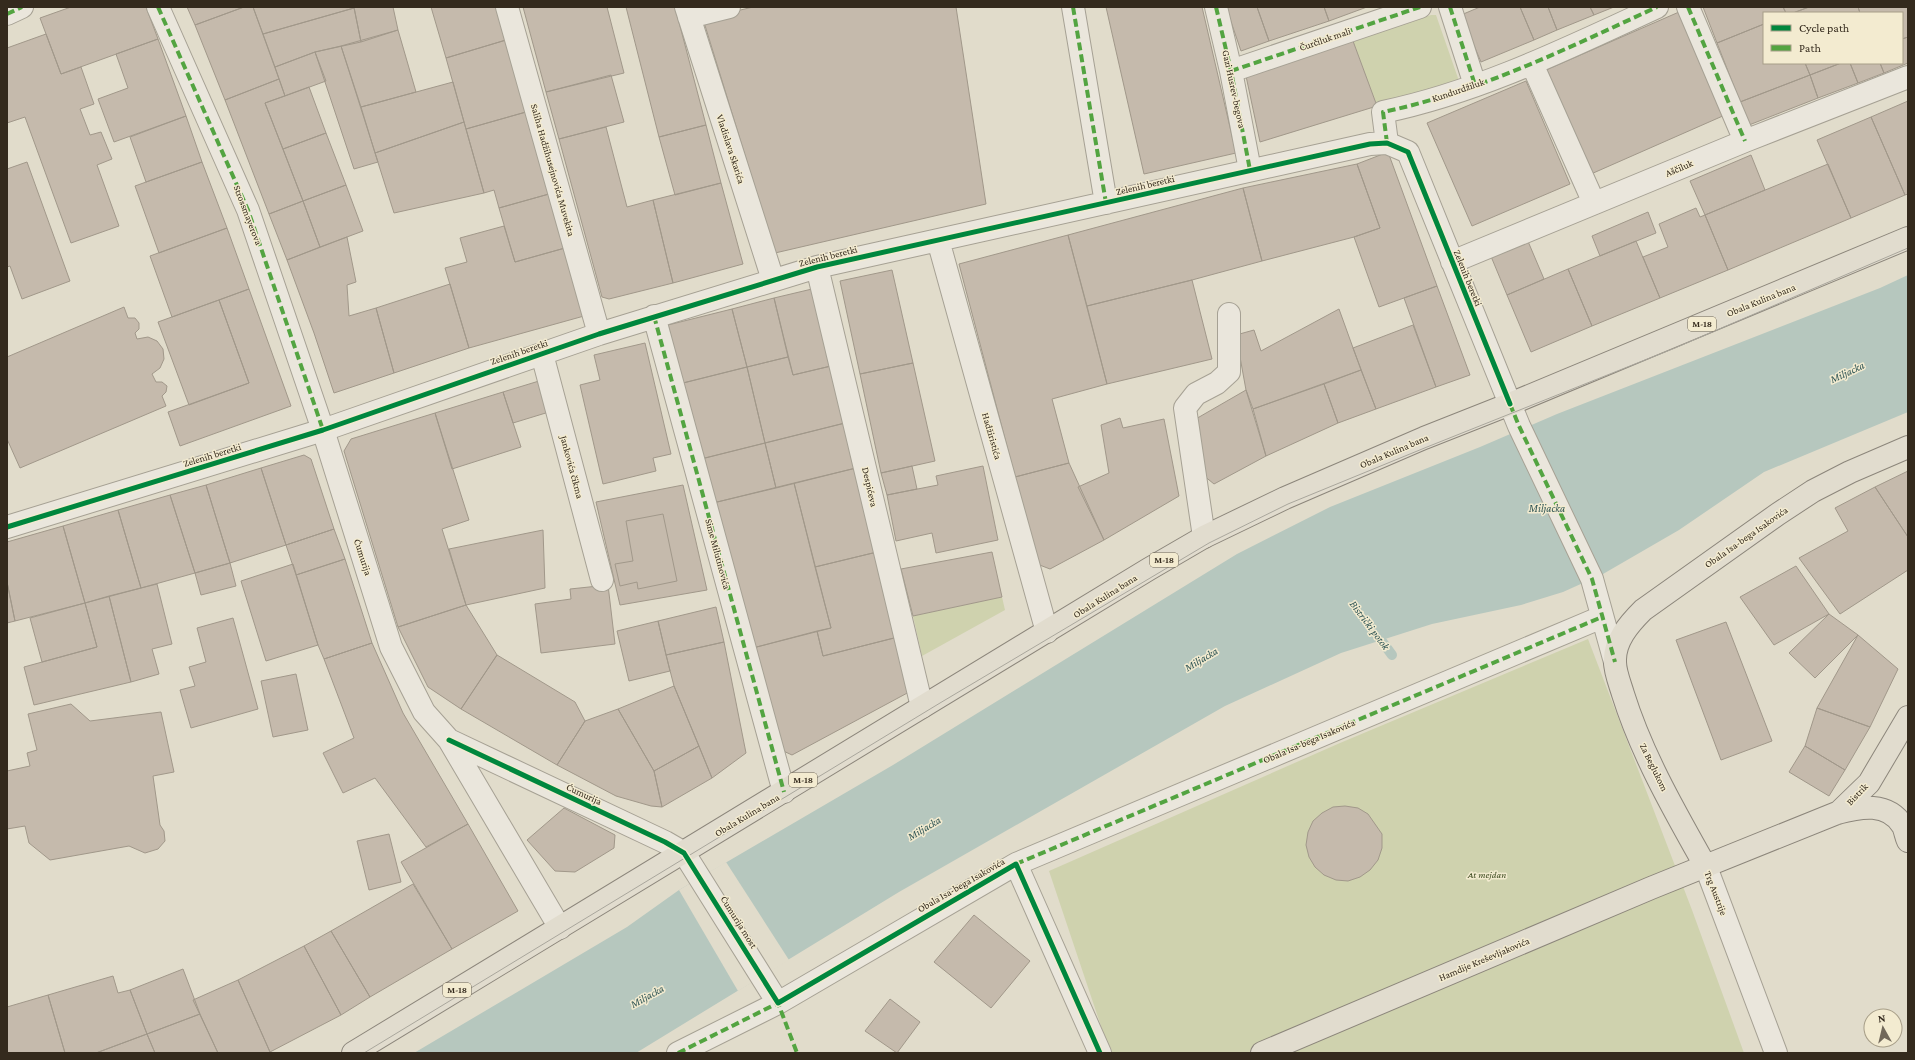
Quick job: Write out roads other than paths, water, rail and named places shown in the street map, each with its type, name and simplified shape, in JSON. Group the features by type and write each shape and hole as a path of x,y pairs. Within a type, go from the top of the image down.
{"main road":[{"name":"Obala Kulina bana","path":"353,1053 1204,537 1285,498 1424,438 1510,404 1908,238"},
{"name":"Obala Isa-bega Isakovića","path":"1615,662 1623,632 1631,621 1689,577 1813,491 1850,472 1908,446"},
{"name":"Za Beglukom","path":"1615,662 1628,709 1642,744 1706,867"},
{"name":"Bistrik","path":"1837,814 1869,783 1908,717"},
{"name":"Bistrik","path":"1837,814 1858,807 1874,807 1890,813 1903,826 1908,841"},
{"name":"Trg Austrije","path":"1706,867 1837,814"},
{"name":"Hamdije Kreševljakovića","path":"1262,1053 1651,888 1706,867"}],"street":[{"path":"7,14 22,7"},
{"name":"Strossmayerova","path":"158,7 248,210 323,430"},
{"name":"Saliha Hadžihusejnovića Muvekita","path":"507,7 599,334"},
{"name":"Vladislava Skarića","path":"729,7 688,12 773,280"},
{"path":"1073,7 1106,203"},
{"name":"Gazi Husrev-begova","path":"1216,7 1231,71 1250,170"},
{"name":"Čurčiluk mali","path":"1231,71 1420,7"},
{"path":"1450,7 1475,85"},
{"name":"Kundurdžiluk","path":"1387,143 1383,112 1412,106 1532,64 1657,7"},
{"path":"1688,7 1745,141"},
{"path":"1532,64 1594,203"},
{"name":"Aščiluk","path":"1452,262 1745,141 1908,77"},
{"name":"Zelenih beretki","path":"7,527 323,430 599,334 817,267 1250,170 1370,144 1387,143 1408,152 1519,426 1592,579 1615,662"},
{"name":"Hadžiristića","path":"938,240 1047,632"},
{"name":"Despićeva","path":"817,267 922,707"},
{"path":"1204,537 1185,408 1196,394 1217,384 1229,372 1229,314"},
{"name":"Sime Milutinovića","path":"654,316 784,792"},
{"name":"Jankovića čikma","path":"542,354 602,580"},
{"name":"Ćumurija","path":"323,430 391,647 424,712 449,740 560,928"},
{"name":"Obala Isa-bega Isakovića","path":"678,1053 778,1003 1016,864 1602,617"},
{"name":"Ćumurija","path":"449,740 665,842 684,853 700,877"},
{"name":"Obala Isa-bega Isakovića","path":"1016,864 1100,1053"},
{"name":"Trg Austrije","path":"1706,867 1776,1053"},
{"name":"Ćumurija most","path":"700,877 778,1003"}],"water":[{"name":"Miljacka","path":"1908,275 1908,412 1764,472 1679,530 1603,574 1563,592 1521,605 1432,624 1341,653 1225,706 899,892 636,1053 414,1053 627,927 679,890 893,765 1237,554 1330,507 1480,447 1557,414 1880,288"}],"waterway":[{"name":"Bistrički potok","path":"1373,629 1392,655"}],"tram line":[{"path":"364,1053 940,703 1209,543 1288,504 1675,348 1908,248"}],"park label":[{"name":"At mejdan","path":"1487,874"}]}
